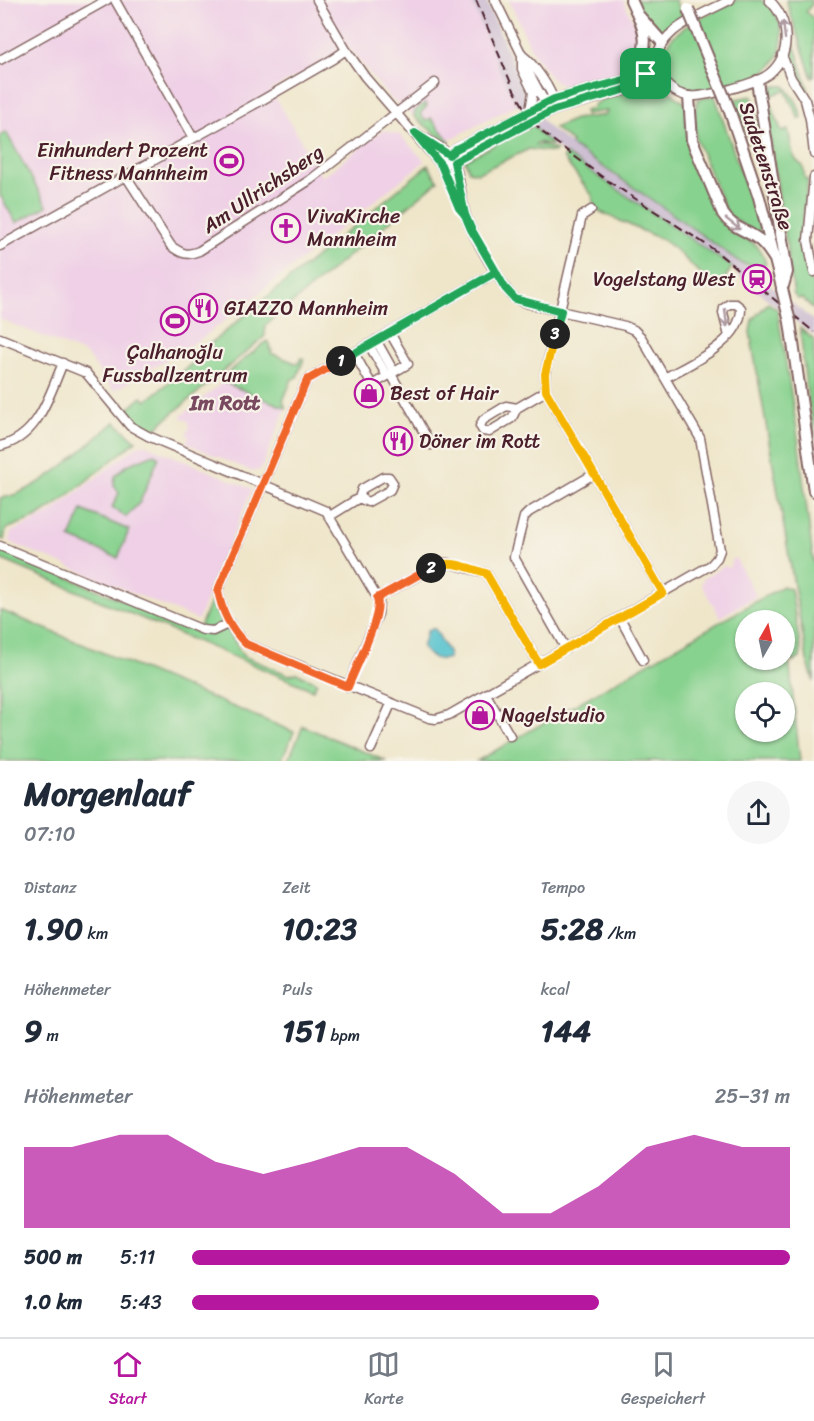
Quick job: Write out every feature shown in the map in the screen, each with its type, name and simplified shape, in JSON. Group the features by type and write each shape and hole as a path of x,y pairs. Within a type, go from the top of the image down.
{"main road":[{"path":"627,79 639,65 646,42 631,0"},
{"name":"Sudetenstraße","path":"686,4 729,109 759,197 776,261 789,322 814,491"},
{"path":"637,13 662,42"},
{"path":"757,81 786,272 782,289"},
{"path":"689,96 692,140 723,214 728,223 758,238 776,261"}],"street":[{"path":"0,60 107,0"},
{"path":"115,0 193,138"},
{"path":"317,0 346,50 395,113 441,165 459,208 465,215"},
{"path":"495,0 522,58 522,69 533,92 531,111"},
{"path":"730,0 674,29 662,42 657,68 670,89 689,96 703,95 757,81 771,72 782,55 785,45 783,19 773,2"},
{"path":"0,246 324,65 346,50"},
{"path":"782,55 790,78 805,100 810,119 814,154"},
{"path":"522,58 529,60 554,110"},
{"path":"451,158 456,149 550,101 646,74 657,68"},
{"path":"771,72 790,78"},
{"path":"441,165 451,158 554,110 663,80"},
{"name":"Am Ullrichsberg","path":"126,176 171,246 180,253 189,255 199,251 301,186 435,83"},
{"path":"415,133 451,158 465,215 471,229 496,272 505,288 515,299 625,326 634,330 641,337 700,438 720,550 711,565 449,715 436,719 423,717 246,644 238,637 220,604 218,590 307,380 496,272"},
{"path":"814,177 808,240 814,272"},
{"path":"591,210 582,216 545,374 546,391 663,593"},
{"path":"354,353 372,385 408,364 390,333"},
{"path":"665,378 721,345 729,336"},
{"path":"0,338 86,373 130,426 148,436 263,484 326,512 330,516 379,601 378,614 348,687"},
{"path":"373,343 431,445"},
{"path":"0,446 17,439 36,423 63,363"},
{"path":"516,408 546,391"},
{"path":"566,649 514,557 524,517 594,474"},
{"path":"330,516 359,498"},
{"path":"0,546 203,630 213,631 230,623"},
{"path":"377,598 441,563 486,573 539,664"},
{"path":"620,618 643,660"},
{"path":"486,694 510,736"},
{"path":"371,749 391,704"}],"shaded area":[{"path":"0,0 471,0 516,105 447,141 390,98 350,49 271,90 322,177 383,130 400,135 425,161 205,336 114,391 86,354 0,319"},
{"path":"471,0 486,0 521,83 526,102 550,129 752,270 814,321 814,336 741,278 732,267 565,154 541,135 521,106 516,105"},
{"path":"509,0 623,0 636,27 640,42 635,60 624,70 609,77 573,86 559,84 551,78 533,53"},
{"path":"223,382 286,408 261,469 253,472 186,443 189,436 186,435 190,426 187,420 181,418 182,415"},
{"path":"144,444 252,489 198,620 9,540 11,532 46,516 137,446"},
{"path":"733,558 736,559 756,596 720,617 701,584 703,579 724,566 729,568"}],"green space":[{"path":"635,0 675,0 683,17 660,34 644,17"},
{"path":"737,0 760,0 768,5 778,19 782,42 773,64 755,78 733,85 694,92 678,88 669,81 661,63 664,49 670,40 691,23"},
{"path":"786,0 811,0 812,4 806,12 814,19 814,77 812,78"},
{"path":"789,28 809,92 807,93 789,63"},
{"path":"654,84 662,86 686,104 688,141 721,220 731,231 758,247 766,264 759,267 741,263 571,145 572,142 554,128 575,119 606,115 607,111 585,114 584,111 594,108 593,105 604,99"},
{"path":"776,86 785,86 796,101 802,117 799,119 785,90 768,97 782,132 788,130 795,159 803,166 805,179 808,180 802,226 802,254 814,287 814,310 802,298 798,299 794,295 763,91"},
{"path":"715,96 761,232 755,233 727,214 696,139 694,115 698,99"},
{"path":"752,96 761,135 770,192 769,201 735,99"},
{"path":"425,103 427,106 420,114 426,121 431,118 450,142 446,142 414,116 415,111"},
{"path":"533,125 551,143 551,145 538,142 535,145 540,144 556,150 553,152 529,149 478,173 469,171 465,160"},
{"path":"6,132 47,206 16,223 0,195 0,136"},
{"path":"565,154 732,267 724,280 716,286 712,285 663,240 598,211 594,207 592,195 563,158"},
{"path":"428,165 438,181 265,326 265,336 153,430 137,422 129,414 129,408 142,397 146,401 201,356 199,353"},
{"path":"768,303 777,309 797,430 814,566 814,682 807,660 750,332 752,320"},
{"path":"800,328 814,340 814,442 805,378"},
{"path":"267,341 270,345 269,349 272,350 271,353 298,364 301,358 304,359 283,401 286,408 223,382 221,378"},
{"path":"115,422 136,441 60,502 37,517 6,529 4,540 0,538 0,498 14,495 45,479"},
{"path":"154,454 159,457 140,502 126,517 112,507 119,493 114,485 115,476 127,465"},
{"path":"82,510 129,530 118,558 70,538"},
{"path":"0,549 198,632 210,602 243,656 289,675 297,673 317,682 313,690 0,559"},
{"path":"783,586 791,589 794,610 741,610"},
{"path":"0,610 294,732 281,761 0,761"},
{"path":"735,613 735,670 790,670 791,682 735,682 735,742 795,742 795,715 800,761 477,761"},
{"path":"795,614 801,652 800,658 795,661"},
{"path":"303,726 386,761 288,761"}],"water":[{"path":"435,629 449,658 433,658 422,647 427,631"}],"railway":[{"path":"476,0 513,88 527,113 542,132 605,179 713,249 814,332"}],"place":[{"name":"Einhundert Prozent Fitness Mannheim","path":"229,161"},
{"name":"VivaKirche Mannheim","path":"286,228"},
{"name":"Vogelstang West","path":"757,279"},
{"name":"GIAZZO Mannheim","path":"203,308"},
{"name":"Çalhanoğlu Fussballzentrum","path":"175,321"},
{"name":"Best of Hair","path":"369,393"},
{"name":"Döner im Rott","path":"398,441"},
{"name":"Nagelstudio","path":"480,715"}],"district":[{"name":"Im Rott","path":"225,403"}],"route":[{"path":"646,74 554,99 456,149 449,155 415,133 441,165 459,208 465,215 496,272 307,380 218,590 220,604 238,637 246,644 348,687 378,614 379,601 377,598 441,563 486,573 539,664 663,593 546,391 545,374 561,311 515,299 505,288 465,215 454,162 554,110 663,80 657,68 646,74"}]}
